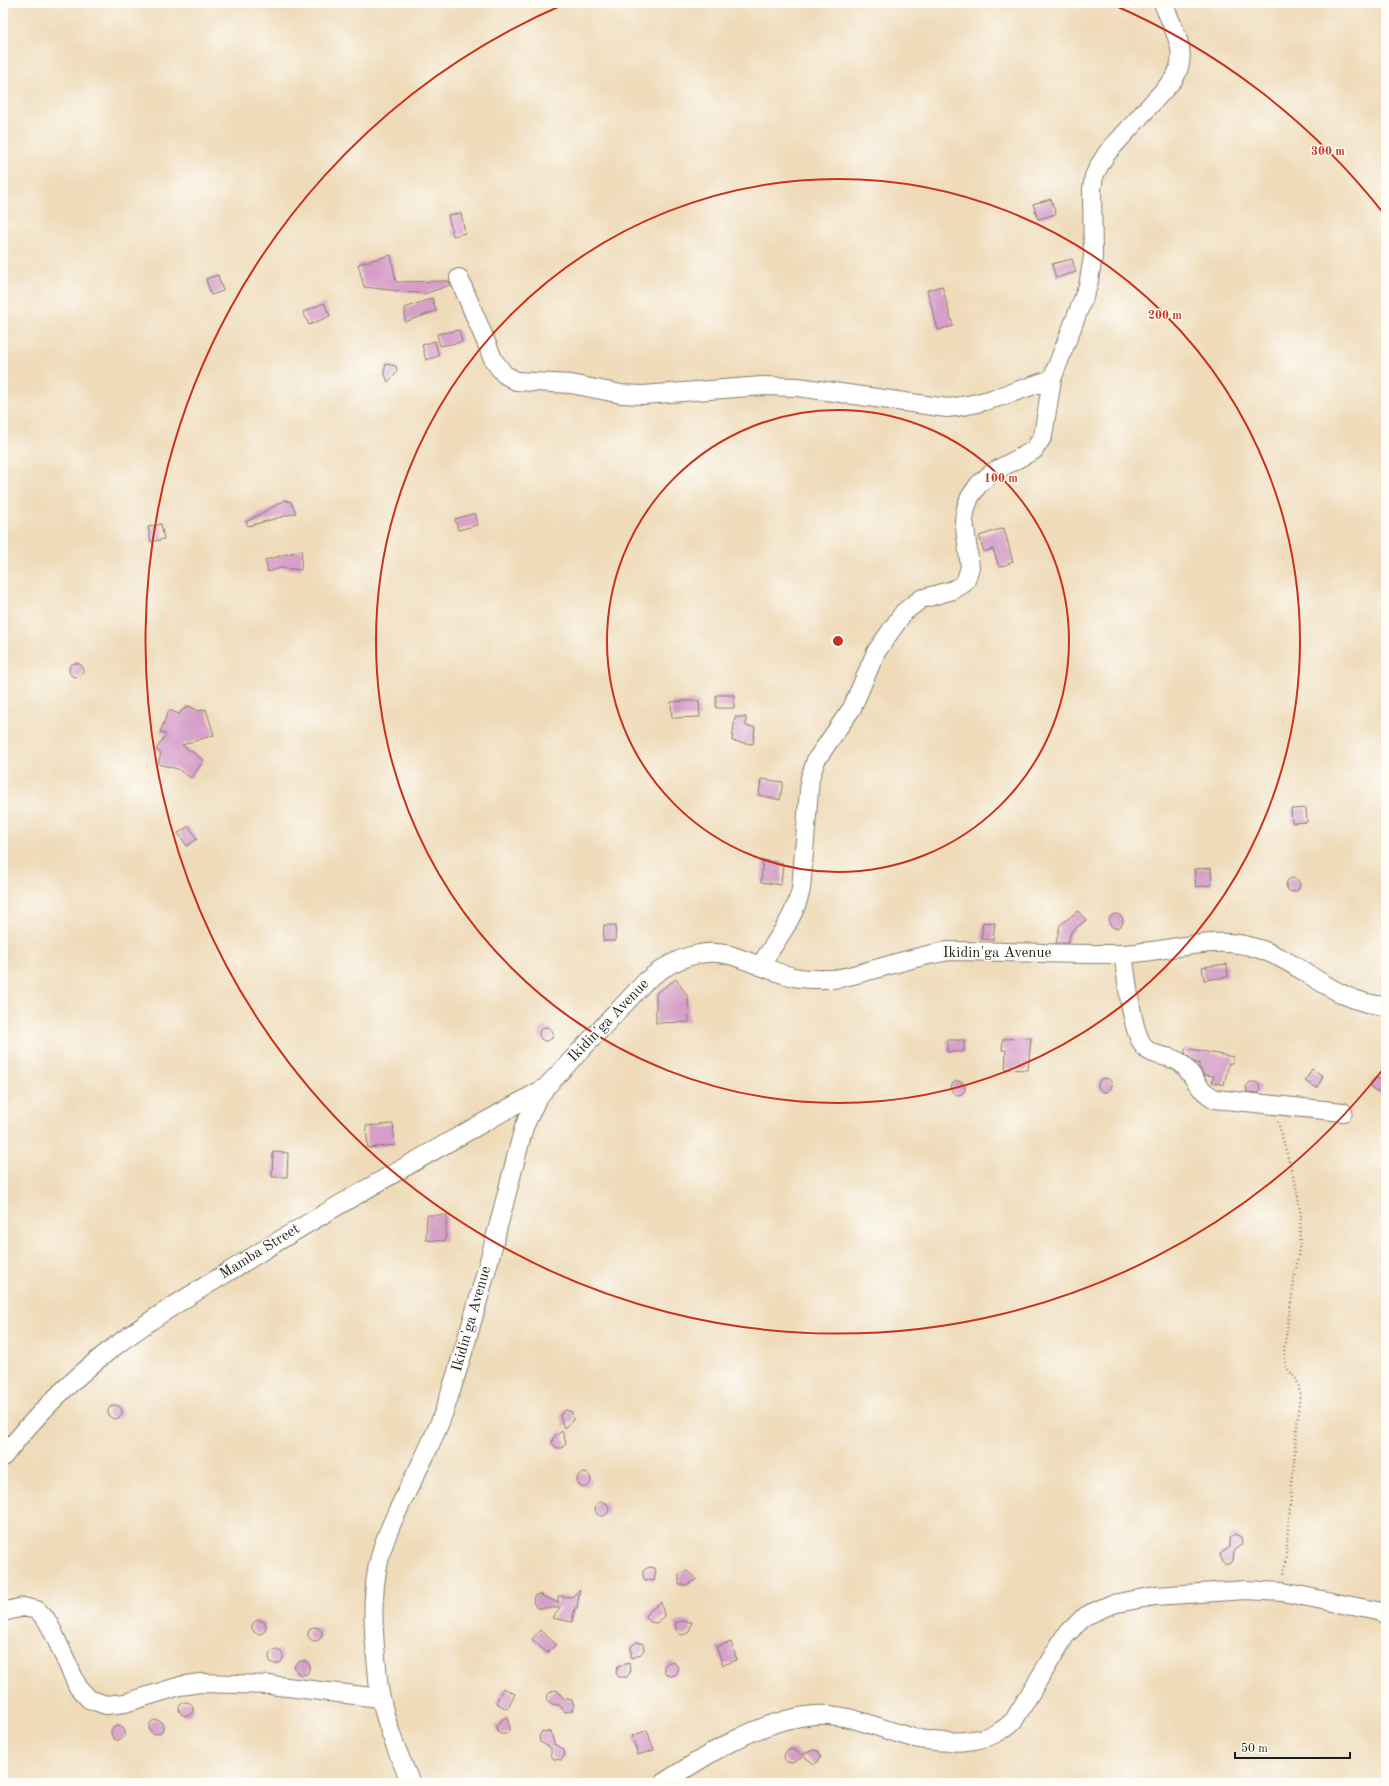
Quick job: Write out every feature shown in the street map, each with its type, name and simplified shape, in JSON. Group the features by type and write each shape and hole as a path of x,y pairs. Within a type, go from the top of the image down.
{"street":[{"path":"760,966 794,913 798,903 801,889 810,778 816,760 852,708 876,652 904,612 921,599 953,590 963,584 966,580 970,567 964,520 970,497 979,484 993,472 1028,454 1039,444 1045,426 1052,379 1084,300 1091,272 1093,258 1092,189 1094,176 1107,153 1179,72 1182,55 1163,3"},
{"path":"459,278 494,361 504,374 516,380 571,384 621,394 643,395 763,386 798,387 947,408 962,407 978,403 1052,379"},
{"name":"Ikidin'ga Avenue","path":"410,1783 394,1744 380,1698 372,1629 374,1588 379,1556 387,1534 423,1460 446,1406 470,1332 524,1126 530,1111 547,1086 646,981 661,969 677,960 696,955 729,955 795,977 816,979 836,978 931,954 949,951 1124,954 1200,944 1223,943 1248,946 1284,959 1326,987 1344,996 1376,1006 1386,1006"},
{"path":"1124,954 1137,1035 1146,1049 1152,1054 1181,1062 1205,1094 1215,1100 1343,1112"},
{"name":"Mamba Street","path":"3,1457 38,1415 75,1379 110,1350 140,1328 320,1215 547,1086"},
{"path":"663,1783 707,1755 752,1732 790,1718 833,1714 915,1738 958,1743 986,1738 1006,1728 1014,1720 1065,1636 1086,1616 1112,1604 1155,1596 1246,1590 1283,1592 1381,1612 1386,1615"},
{"path":"3,1612 23,1607 37,1610 46,1619 52,1630 78,1687 90,1699 106,1705 125,1703 180,1686 200,1683 270,1685 380,1698"}],"path":[{"path":"1274,1106 1296,1186 1301,1215 1298,1256 1284,1349 1286,1367 1297,1380 1300,1392 1283,1592"}],"building":[{"path":"1051,199 1056,214 1038,219 1033,204"},
{"path":"461,213 465,233 453,236 448,215"},
{"path":"391,255 396,282 449,281 450,285 424,294 364,287 358,264"},
{"path":"1072,259 1076,272 1056,278 1052,264"},
{"path":"218,275 223,291 211,295 206,279"},
{"path":"942,286 953,326 938,330 927,290"},
{"path":"432,298 436,311 405,322 405,308"},
{"path":"324,303 330,316 309,325 303,312"},
{"path":"459,330 462,342 440,346 437,334"},
{"path":"435,341 439,356 426,360 422,345"},
{"path":"386,364 396,366 397,370 388,382 384,372"},
{"path":"285,500 291,502 296,513 248,526 246,522"},
{"path":"475,513 478,525 458,530 455,519"},
{"path":"161,524 164,539 151,542 148,527"},
{"path":"1004,528 1013,562 999,567 993,549 984,552 979,536"},
{"path":"302,550 301,570 281,568 268,572 265,560"},
{"path":"76,663 81,665 83,670 81,675 76,677 71,675 69,670 71,665"},
{"path":"716,695 734,695 734,708 716,708"},
{"path":"699,701 700,717 672,718 671,702"},
{"path":"189,706 199,711 206,709 214,735 182,745 204,760 191,778 178,769 158,764 161,753 156,750 166,734 160,732 169,710 179,714"},
{"path":"735,717 746,717 746,726 755,727 753,744 732,741"},
{"path":"761,779 783,782 780,800 759,795"},
{"path":"1306,808 1307,822 1292,823 1291,809"},
{"path":"189,826 197,839 187,846 178,833"},
{"path":"763,860 783,863 781,885 761,882"},
{"path":"1211,868 1212,885 1196,887 1194,869"},
{"path":"1293,878 1298,880 1300,885 1298,890 1293,892 1288,890 1286,885 1288,880"},
{"path":"1078,911 1086,920 1071,932 1068,943 1056,943 1060,925"},
{"path":"1116,914 1121,916 1123,921 1121,926 1116,928 1111,926 1109,921 1111,916"},
{"path":"983,922 995,923 993,940 981,939"},
{"path":"604,925 616,925 615,941 603,941"},
{"path":"1227,964 1228,977 1204,980 1202,967"},
{"path":"676,979 688,997 689,1022 656,1023 656,993"},
{"path":"546,1027 551,1029 553,1034 551,1039 546,1041 541,1039 539,1034 541,1029"},
{"path":"1031,1038 1028,1070 1005,1069 1006,1050 1002,1050 1003,1039"},
{"path":"947,1040 964,1040 964,1052 947,1052"},
{"path":"1185,1048 1234,1057 1233,1063 1229,1063 1224,1085 1212,1082 1214,1076 1204,1075 1199,1067 1199,1063 1195,1063 1185,1053"},
{"path":"1312,1069 1323,1076 1317,1088 1305,1081"},
{"path":"1105,1078 1110,1080 1112,1085 1110,1090 1105,1092 1100,1090 1098,1085 1100,1080"},
{"path":"1378,1078 1383,1080 1385,1085 1383,1090 1378,1092 1373,1090 1371,1085 1373,1080"},
{"path":"958,1081 963,1083 965,1088 963,1093 958,1095 953,1093 951,1088 953,1083"},
{"path":"1250,1082 1259,1084 1259,1093 1247,1092 1246,1087"},
{"path":"393,1124 395,1145 368,1148 366,1126"},
{"path":"273,1152 288,1153 287,1177 272,1177"},
{"path":"427,1215 447,1215 445,1241 426,1240"},
{"path":"115,1405 120,1407 122,1412 120,1417 115,1419 110,1417 108,1412 110,1407"},
{"path":"566,1410 572,1412 573,1420 564,1428 560,1416 562,1412"},
{"path":"562,1431 566,1443 562,1448 557,1448 552,1443 553,1438"},
{"path":"584,1473 589,1475 591,1480 589,1485 584,1487 579,1485 577,1480 579,1475"},
{"path":"602,1502 607,1504 609,1509 607,1514 602,1516 597,1514 595,1509 597,1504"},
{"path":"1235,1534 1241,1537 1242,1543 1234,1550 1233,1561 1229,1564 1224,1564 1221,1561 1220,1554 1229,1547 1229,1538"},
{"path":"649,1567 654,1568 656,1571 654,1581 645,1580 643,1576 643,1571"},
{"path":"687,1571 697,1579 687,1585 679,1585 679,1575"},
{"path":"580,1589 577,1608 575,1608 572,1622 552,1618 561,1608 537,1608 533,1602 534,1596 539,1594 558,1603 558,1596 572,1597"},
{"path":"661,1602 664,1616 656,1623 650,1622 646,1617 647,1613"},
{"path":"259,1620 264,1622 266,1627 264,1632 259,1634 254,1632 252,1627 254,1622"},
{"path":"682,1621 692,1622 689,1632 683,1635 679,1634 676,1630 675,1623"},
{"path":"315,1627 320,1629 322,1634 320,1639 315,1641 310,1639 308,1634 310,1629"},
{"path":"540,1630 556,1644 547,1653 532,1639"},
{"path":"637,1642 643,1644 644,1650 640,1655 631,1658 631,1646"},
{"path":"731,1642 737,1660 723,1665 716,1647"},
{"path":"276,1650 281,1652 283,1657 281,1662 276,1664 271,1662 269,1657 271,1652"},
{"path":"300,1661 306,1661 309,1664 310,1667 307,1674 301,1675 297,1672 294,1666"},
{"path":"671,1662 676,1664 678,1669 676,1674 671,1676 666,1674 664,1669 666,1664"},
{"path":"629,1663 630,1673 627,1677 619,1677 616,1673 618,1666"},
{"path":"503,1688 515,1694 507,1709 496,1703"},
{"path":"554,1690 558,1691 563,1698 572,1700 574,1705 572,1711 565,1712 559,1705 552,1704 547,1700 548,1694"},
{"path":"186,1702 191,1704 193,1709 191,1714 186,1716 181,1714 179,1709 181,1704"},
{"path":"507,1716 510,1729 506,1734 501,1734 497,1732 496,1725"},
{"path":"156,1720 161,1722 163,1727 161,1732 156,1734 151,1732 149,1727 151,1722"},
{"path":"118,1726 123,1728 125,1733 123,1738 118,1740 113,1738 111,1733 113,1728"},
{"path":"647,1730 654,1750 638,1755 632,1736"},
{"path":"542,1731 550,1732 554,1744 563,1749 565,1755 561,1760 554,1759 551,1755 551,1748 540,1742 539,1737"},
{"path":"790,1749 795,1750 803,1757 792,1763 787,1762 784,1758 785,1753"},
{"path":"813,1750 818,1751 821,1756 818,1762 814,1764 802,1755"}]}
